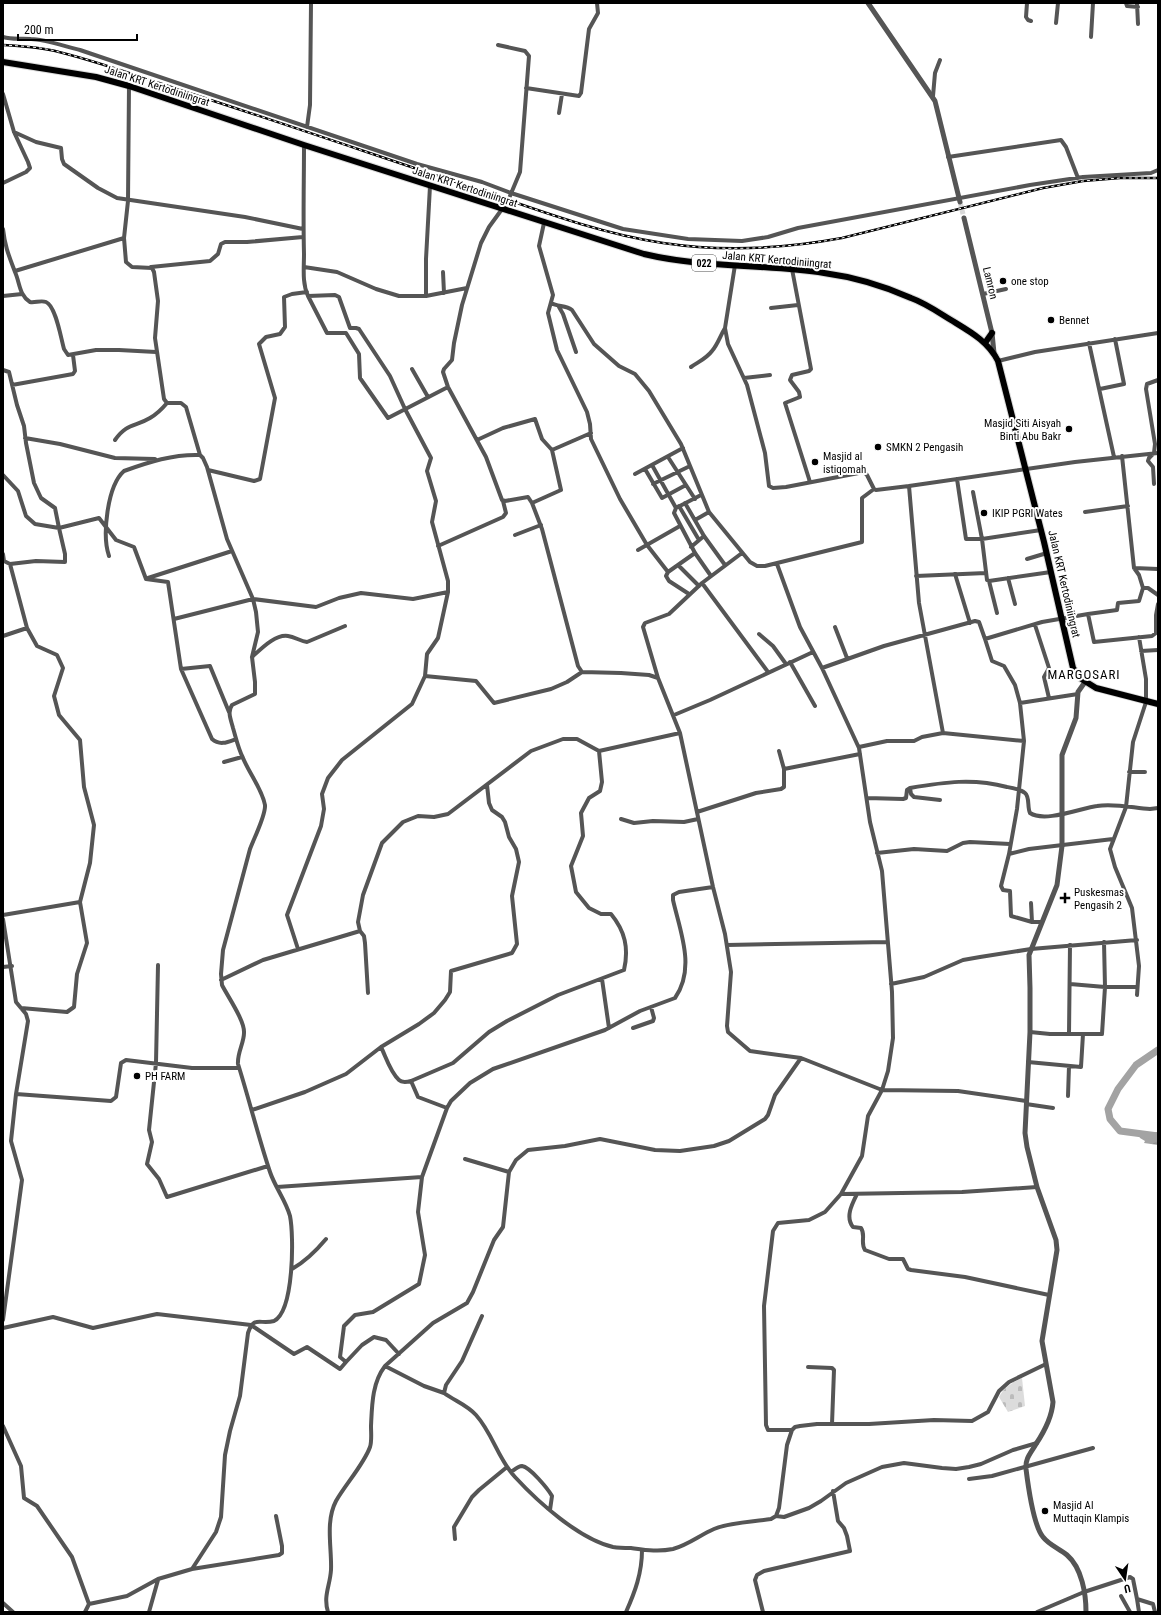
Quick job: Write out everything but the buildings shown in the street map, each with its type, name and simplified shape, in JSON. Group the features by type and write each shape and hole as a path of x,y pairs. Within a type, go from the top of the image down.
{"main road":[{"name":"Jalan KRT Kertodiniingrat","path":"3,62 96,77 129,86 304,145 430,186 504,207 544,223 644,254 695,263 824,273 857,280 912,298 929,306 985,343 998,360 1047,553 1073,668 1084,682"},
{"path":"985,343 992,333"},
{"path":"1084,682 1096,688 1158,704"}],"street":[{"path":"307,127 310,105 311,3"},
{"path":"526,88 579,96 581,93 589,29 598,13 597,3"},
{"path":"868,3 933,96"},
{"path":"1027,3 1026,17 1028,20 1032,21"},
{"path":"1056,23 1058,3"},
{"path":"1091,37 1093,3"},
{"path":"1126,3 1127,6 1138,5 1138,24"},
{"path":"3,37 15,40 31,38 80,50 417,164 482,182 510,194 623,229 688,239 742,241 768,237 798,228 1078,178 1151,173 1158,170"},
{"path":"498,46 525,51 528,55 520,172 510,194"},
{"path":"940,60 935,73 933,96 959,200"},
{"path":"129,86 128,201 124,238 126,262 128,264 135,268 148,268 210,261 218,254 221,244 225,242 247,242 303,237"},
{"path":"3,94 14,132 30,168 26,172 3,183"},
{"path":"559,113 562,94"},
{"path":"14,132 36,142 61,148 63,162 70,169 109,195 128,201 244,217 303,229"},
{"path":"948,158 1061,140 1066,147 1078,178"},
{"path":"304,145 304,268 308,294 327,333 346,333 359,354 360,378 388,418 448,386"},
{"path":"426,296 426,259 430,186"},
{"path":"438,546 503,517 506,513 486,456 448,386 443,370 452,360 454,343 467,288 481,243 488,227 504,207"},
{"name":"Lamron","path":"964,218 992,333 994,353"},
{"path":"544,223 539,246 553,297 548,313 560,359 587,412 590,420 593,442 620,499 647,545 668,572"},
{"path":"3,229 7,251 22,294 30,302 46,302 51,306 64,350 68,354 73,355 89,351 119,350 156,352"},
{"path":"15,271 124,238"},
{"path":"735,265 725,328 728,344 744,378 764,448 769,486 774,488 864,472 867,474 874,489"},
{"path":"148,268 152,268 154,272 158,300 155,338 156,352 164,399 167,403"},
{"path":"304,268 337,272 395,295 426,296 467,288"},
{"path":"792,270 811,369 809,371 792,375 790,380 799,392 800,397 785,403 810,482"},
{"path":"443,272 444,293"},
{"path":"983,294 1006,289"},
{"path":"3,296 22,294"},
{"path":"208,470 254,481 260,478 275,398 259,344 266,337 280,334 285,326 284,297 292,294 335,295 339,297 350,328 359,329 390,376 405,409 431,458 427,471 436,501 432,522 448,581 448,592 438,638 427,654 425,676 412,704 342,760 328,778 322,794 324,809 320,826 287,915 298,949"},
{"path":"551,303 559,307 567,307 572,310 594,344 619,366 637,376 662,411 683,448 709,512 742,553 750,562 757,566 777,564 862,542 862,498 874,489 909,486 1114,457 1156,453"},
{"path":"771,308 798,305"},
{"path":"559,307 563,314 576,352"},
{"path":"691,367 710,354 725,328"},
{"path":"998,360 1035,352 1158,333"},
{"path":"1100,389 1124,384 1115,340"},
{"path":"1089,343 1114,457"},
{"path":"12,386 73,374 75,371 73,355"},
{"path":"412,369 428,397"},
{"path":"3,370 9,372 23,422 34,483 41,498 55,508 65,554 65,562 36,561 10,564 4,561 3,554"},
{"path":"744,378 770,375"},
{"path":"1156,453 1156,444 1146,389 1147,384 1158,380"},
{"path":"116,440 120,434 128,428 136,423 150,418 167,403 181,403 186,407 200,454 206,462 227,539 253,599 258,625 257,638 252,657 255,694 232,705 229,711 230,715"},
{"path":"477,440 503,428 535,419 542,439 552,450 561,490 532,502"},
{"path":"552,450 591,433"},
{"path":"25,438 60,444 115,458 159,460"},
{"path":"635,474 683,448"},
{"path":"1154,484 1153,466 1148,461 1148,458 1156,453"},
{"path":"109,556 105,540 106,527 109,504 118,477 124,471 159,460 184,454 200,454"},
{"path":"985,639 1062,619 1117,610 1118,603 1139,601 1142,588 1139,575 1134,568 1122,456"},
{"path":"668,457 694,499"},
{"path":"652,465 669,495 699,540"},
{"path":"653,484 690,466"},
{"path":"645,469 661,498 686,485"},
{"path":"3,475 18,490 26,516 35,524 59,528 99,518 116,540 134,546 146,579"},
{"path":"957,479 965,538 967,540 1041,530"},
{"path":"909,486 919,603 943,733"},
{"path":"973,492 982,539 987,580 989,581 998,613"},
{"path":"701,495 678,507 674,513 695,553 711,576"},
{"path":"503,501 525,497 530,499 532,502 541,525 578,666 582,672"},
{"path":"685,503 704,536 725,565"},
{"path":"1086,512 1128,506"},
{"path":"695,520 709,512"},
{"path":"514,535 541,525"},
{"path":"638,550 680,526"},
{"path":"691,546 704,536"},
{"path":"146,579 232,551"},
{"path":"689,594 667,580 666,576 668,572 695,553"},
{"path":"742,553 698,586 669,614 644,624 643,627 658,678 680,733 727,945 731,972 727,1026 729,1034 750,1051 801,1058 882,1090 958,1092 1026,1102 1053,1108"},
{"path":"1027,559 1047,553"},
{"path":"10,564 28,628 37,646 57,655 63,668 54,696 59,715 80,740 84,787 94,825 90,863 80,902 87,942 76,974 74,1007 67,1012 22,1008"},
{"path":"777,564 800,627 822,668 859,747 870,822 882,871 891,984 892,1038 888,1071 882,1090 868,1116 862,1156 841,1194 825,1212 809,1220 778,1223 773,1229 764,1306 766,1425 768,1430 772,1431 792,1430 800,1426 832,1424 869,1424 934,1420 972,1421 988,1412 999,1391 1009,1382 1046,1364"},
{"path":"678,565 698,586"},
{"path":"1134,568 1158,569"},
{"path":"989,581 1051,572"},
{"path":"916,576 986,573"},
{"path":"955,574 970,623"},
{"path":"1008,578 1015,604"},
{"path":"146,579 168,582 181,669 212,739 216,743 223,744 236,739"},
{"path":"702,583 768,672"},
{"path":"1142,588 1148,588 1158,595"},
{"path":"174,619 253,599 316,607 339,598 361,593 413,599 448,592"},
{"path":"1088,614 1094,642 1152,636 1156,634 1158,604"},
{"path":"822,668 847,658 925,635 979,622 990,659 1006,669 1015,686 1020,703 1024,741 1019,790 1009,854 1001,883 1003,890 1010,891 1011,915 1032,922 1042,922"},
{"path":"1035,625 1049,668 1044,677 1049,698"},
{"path":"252,657 268,643 282,636 288,636 307,642 345,626"},
{"path":"835,627 847,658"},
{"path":"3,636 28,628"},
{"path":"759,634 773,646 788,663 815,706"},
{"path":"1137,995 1139,966 1137,940 1130,903 1110,852 1113,839 1126,807 1133,742 1146,702 1146,679 1139,637"},
{"path":"1141,651 1158,650"},
{"path":"674,715 813,652"},
{"path":"181,669 210,666 230,715 242,757 263,798 265,807 262,820 252,842 223,950 221,980 222,985 244,1025 244,1037 237,1061 268,1166 290,1215 292,1235 292,1269 281,1315 274,1321 256,1321 251,1325 246,1342 240,1396 230,1431 226,1455 221,1517 216,1532 192,1570"},
{"path":"425,676 476,681 494,703 551,689 567,682 582,672 621,673 658,678"},
{"path":"1084,682 1078,694 1076,718 1062,755 1062,846 1057,885 1029,955 1030,1032 1025,1133 1037,1186 1056,1240 1057,1250 1042,1341 1053,1402 1053,1410 1037,1443 1028,1456 1026,1466 1033,1506 1040,1532 1043,1537 1068,1556 1076,1566 1084,1592 1086,1612"},
{"path":"1020,703 1078,694"},
{"path":"368,993 368,963 364,936 360,931 358,922 363,895 382,843 403,822 418,816 448,814 531,751 563,739 577,740 599,751 680,733"},
{"path":"859,747 880,742 914,741 922,737 943,733 1024,741"},
{"path":"381,1047 388,1064 399,1080 404,1082 411,1081 453,1063 489,1032 507,1021 558,995 624,970 626,961 624,935 620,924 611,914 601,914 589,908 576,892 572,866 583,836 581,813 589,798 600,791 602,782 599,751"},
{"path":"697,812 756,793 781,789 785,785 784,769 779,751"},
{"path":"784,769 860,754"},
{"path":"224,762 242,757"},
{"path":"1129,772 1144,772"},
{"path":"867,798 904,799 907,790 910,788 949,782 971,781 992,783 1026,793 1028,797 1028,810 1032,815 1045,816 1062,814 1101,805 1150,809 1158,808"},
{"path":"252,1110 346,1074 381,1047 434,1013 450,992 451,970 512,953 517,944 512,896 519,862 516,849 508,837 505,822 502,817 492,810 489,803 487,785"},
{"path":"910,788 911,794 914,797 940,800"},
{"path":"621,819 634,823 653,821 684,822 698,818"},
{"path":"1009,854 1029,849 1113,839"},
{"path":"878,853 914,849 947,851 963,843 970,842 1010,844"},
{"path":"346,1362 340,1357 344,1326 355,1315 373,1312 419,1284 425,1255 418,1212 422,1177 447,1108 460,1091 489,1070 610,1028 640,1011 675,998 686,970 686,954 673,895 679,892 713,887"},
{"path":"3,915 80,902"},
{"path":"1031,903 1032,922"},
{"path":"3,919 12,966 16,1002 26,1014 28,1021 16,1094 11,1141 22,1180 3,1320"},
{"path":"221,980 263,960 333,938 351,935 360,931"},
{"path":"891,984 924,977 963,960 1031,949 1137,940"},
{"path":"727,945 887,942"},
{"path":"1030,1032 1050,1034 1102,1034 1105,987 1104,942"},
{"path":"1069,1034 1070,945"},
{"path":"158,965 156,1063 149,1130 152,1142 147,1164 159,1179 167,1197 268,1166"},
{"path":"3,967 12,966"},
{"path":"602,979 610,1028"},
{"path":"1070,984 1105,987 1137,987"},
{"path":"633,1028 653,1021 654,1018 651,1007"},
{"path":"1028,1062 1081,1067 1083,1034"},
{"path":"328,1612 325,1603 331,1573 329,1544 332,1511 370,1447 375,1385 379,1374 385,1366 433,1324 462,1308 470,1298 494,1240 503,1227 509,1172 516,1160 528,1150 565,1146 600,1139 666,1152 714,1146 730,1141 765,1119 768,1115 775,1095 801,1058"},
{"path":"16,1094 111,1101 116,1097 121,1063 123,1061 207,1069 239,1068"},
{"path":"1068,1096 1069,1066"},
{"path":"411,1081 418,1097 447,1108"},
{"path":"465,1159 509,1172"},
{"path":"277,1187 422,1177"},
{"path":"841,1194 962,1192 1037,1186"},
{"path":"856,1194 849,1218 853,1227 861,1228 863,1230 862,1245 865,1250 889,1259 903,1259 908,1269 911,1270 965,1277 1049,1295"},
{"path":"292,1269 304,1262 326,1239"},
{"path":"3,1328 53,1317 93,1328 157,1314 251,1325 294,1354 307,1348 340,1369 362,1344 374,1337 386,1340 399,1354"},
{"path":"444,1393 446,1385 462,1361 482,1316"},
{"path":"385,1366 424,1386 444,1393 465,1405 476,1414 492,1438 511,1472 550,1510 561,1520 579,1532 603,1544 614,1547 661,1551 675,1548 722,1527 771,1519 776,1516 784,1517 809,1508 846,1483 872,1471 895,1464 914,1464 956,1469 970,1467 981,1464 1013,1450 1037,1443"},
{"path":"808,1367 832,1368 834,1370 832,1424"},
{"path":"3,1426 21,1466 24,1498 37,1506 72,1557 88,1604 85,1612"},
{"path":"776,1516 779,1508 787,1445 792,1430"},
{"path":"969,1480 992,1476 1093,1448"},
{"path":"511,1472 521,1466 533,1473 552,1496 550,1510"},
{"path":"455,1539 454,1527 472,1497 478,1490 507,1467"},
{"path":"762,1612 756,1580 757,1575 764,1571 850,1551 844,1528 838,1521 833,1491"},
{"path":"88,1604 127,1596 158,1579 192,1570 279,1555 282,1553 282,1546 276,1516"},
{"path":"626,1612 638,1581 642,1565 642,1550"},
{"path":"1037,1612 1084,1592 1132,1577 1139,1612"},
{"path":"149,1612 158,1579"},
{"path":"1121,1596 1130,1612"},
{"path":"1137,1598 1153,1604 1155,1612"},
{"path":"3,1603 13,1612"}],"green space":[{"path":"1022,1378 1025,1406 1008,1412 999,1397 1006,1388"}],"water":[{"path":"1140,1131 1150,1133 1158,1132 1158,1145 1144,1143 1145,1141 1140,1138 1137,1132 1141,1133"}],"waterway":[{"path":"1158,1050 1136,1065 1118,1089 1108,1109 1110,1119 1120,1131 1158,1136"}],"tunnel":[{"path":"505,205 510,196"},
{"path":"960,202 964,218"}],"railway":[{"path":"3,45 45,49 92,61 582,224 636,238 685,246 708,248 752,248 820,242 842,238 1043,188 1083,181 1120,178 1158,178"}],"place":[{"name":"one stop","path":"1003,281"},
{"name":"Bennet","path":"1051,320"},
{"name":"Masjid Siti Aisyah Binti Abu Bakr","path":"1069,429"},
{"name":"SMKN 2 Pengasih","path":"878,447"},
{"name":"Masjid al istiqomah","path":"815,462"},
{"name":"IKIP PGRI Wates","path":"984,513"},
{"name":"Puskesmas Pengasih 2","path":"1065,898"},
{"name":"PH FARM","path":"137,1076"},
{"name":"Masjid Al Muttaqin Klampis","path":"1045,1511"}],"district":[{"name":"MARGOSARI","path":"1084,674"}]}
